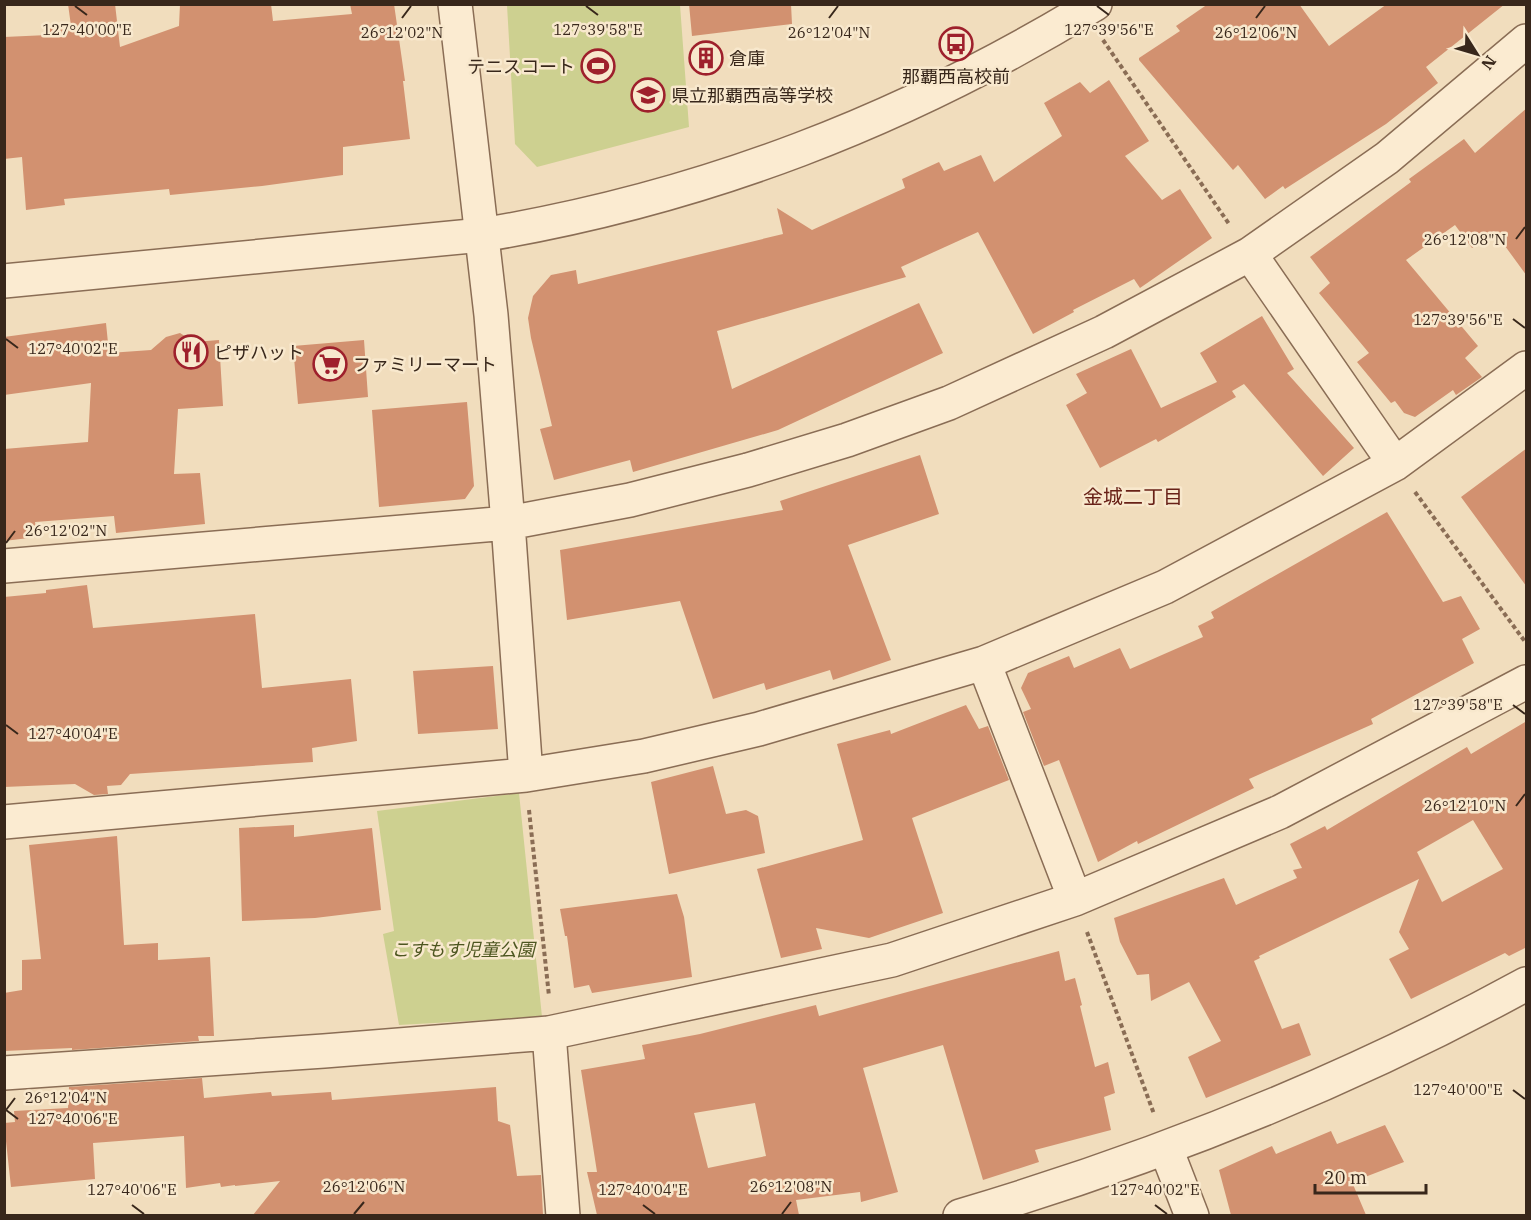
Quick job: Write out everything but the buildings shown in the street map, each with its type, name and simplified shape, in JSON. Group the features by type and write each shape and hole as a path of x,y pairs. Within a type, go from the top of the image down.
{"street":[{"path":"455,4 482,235 508,523 526,775"},
{"path":"4,281 482,235 639,203 728,176 819,144 915,103 1006,57 1089,8"},
{"path":"4,566 508,523 630,500 748,470 847,440 949,403 1104,332 1250,254 1387,158 1527,41"},
{"path":"1250,254 1395,464"},
{"path":"4,822 526,775 644,756 759,729 984,663 1165,587 1395,464 1527,368"},
{"path":"984,663 1075,899"},
{"path":"4,1073 549,1033 892,960 1075,899 1280,813 1527,681"},
{"path":"960,1215 1166,1149 1314,1088 1457,1022 1527,984"},
{"path":"549,1033 563,1215"},
{"path":"1166,1149 1192,1215"}],"path":[{"path":"1089,8 1250,254"},
{"path":"1395,464 1527,644"},
{"path":"526,775 551,1021 549,1033"},
{"path":"1075,899 1166,1149"}],"green space":[{"name":"テニスコート","path":"507,5 680,5 689,127 537,167 515,144"},
{"name":"こすもす児童公園","path":"519,793 542,1017 399,1025 383,934 394,931 377,811"}],"place":[{"name":"那覇西高校前","path":"956,44"},
{"name":"倉庫","path":"706,58"},
{"name":"テニスコート","path":"598,66"},
{"name":"県立那覇西高等学校","path":"648,95"},
{"name":"ピザハット","path":"191,352"},
{"name":"ファミリーマート","path":"330,364"}],"district":[{"name":"金城二丁目","path":"1133,496"}]}
